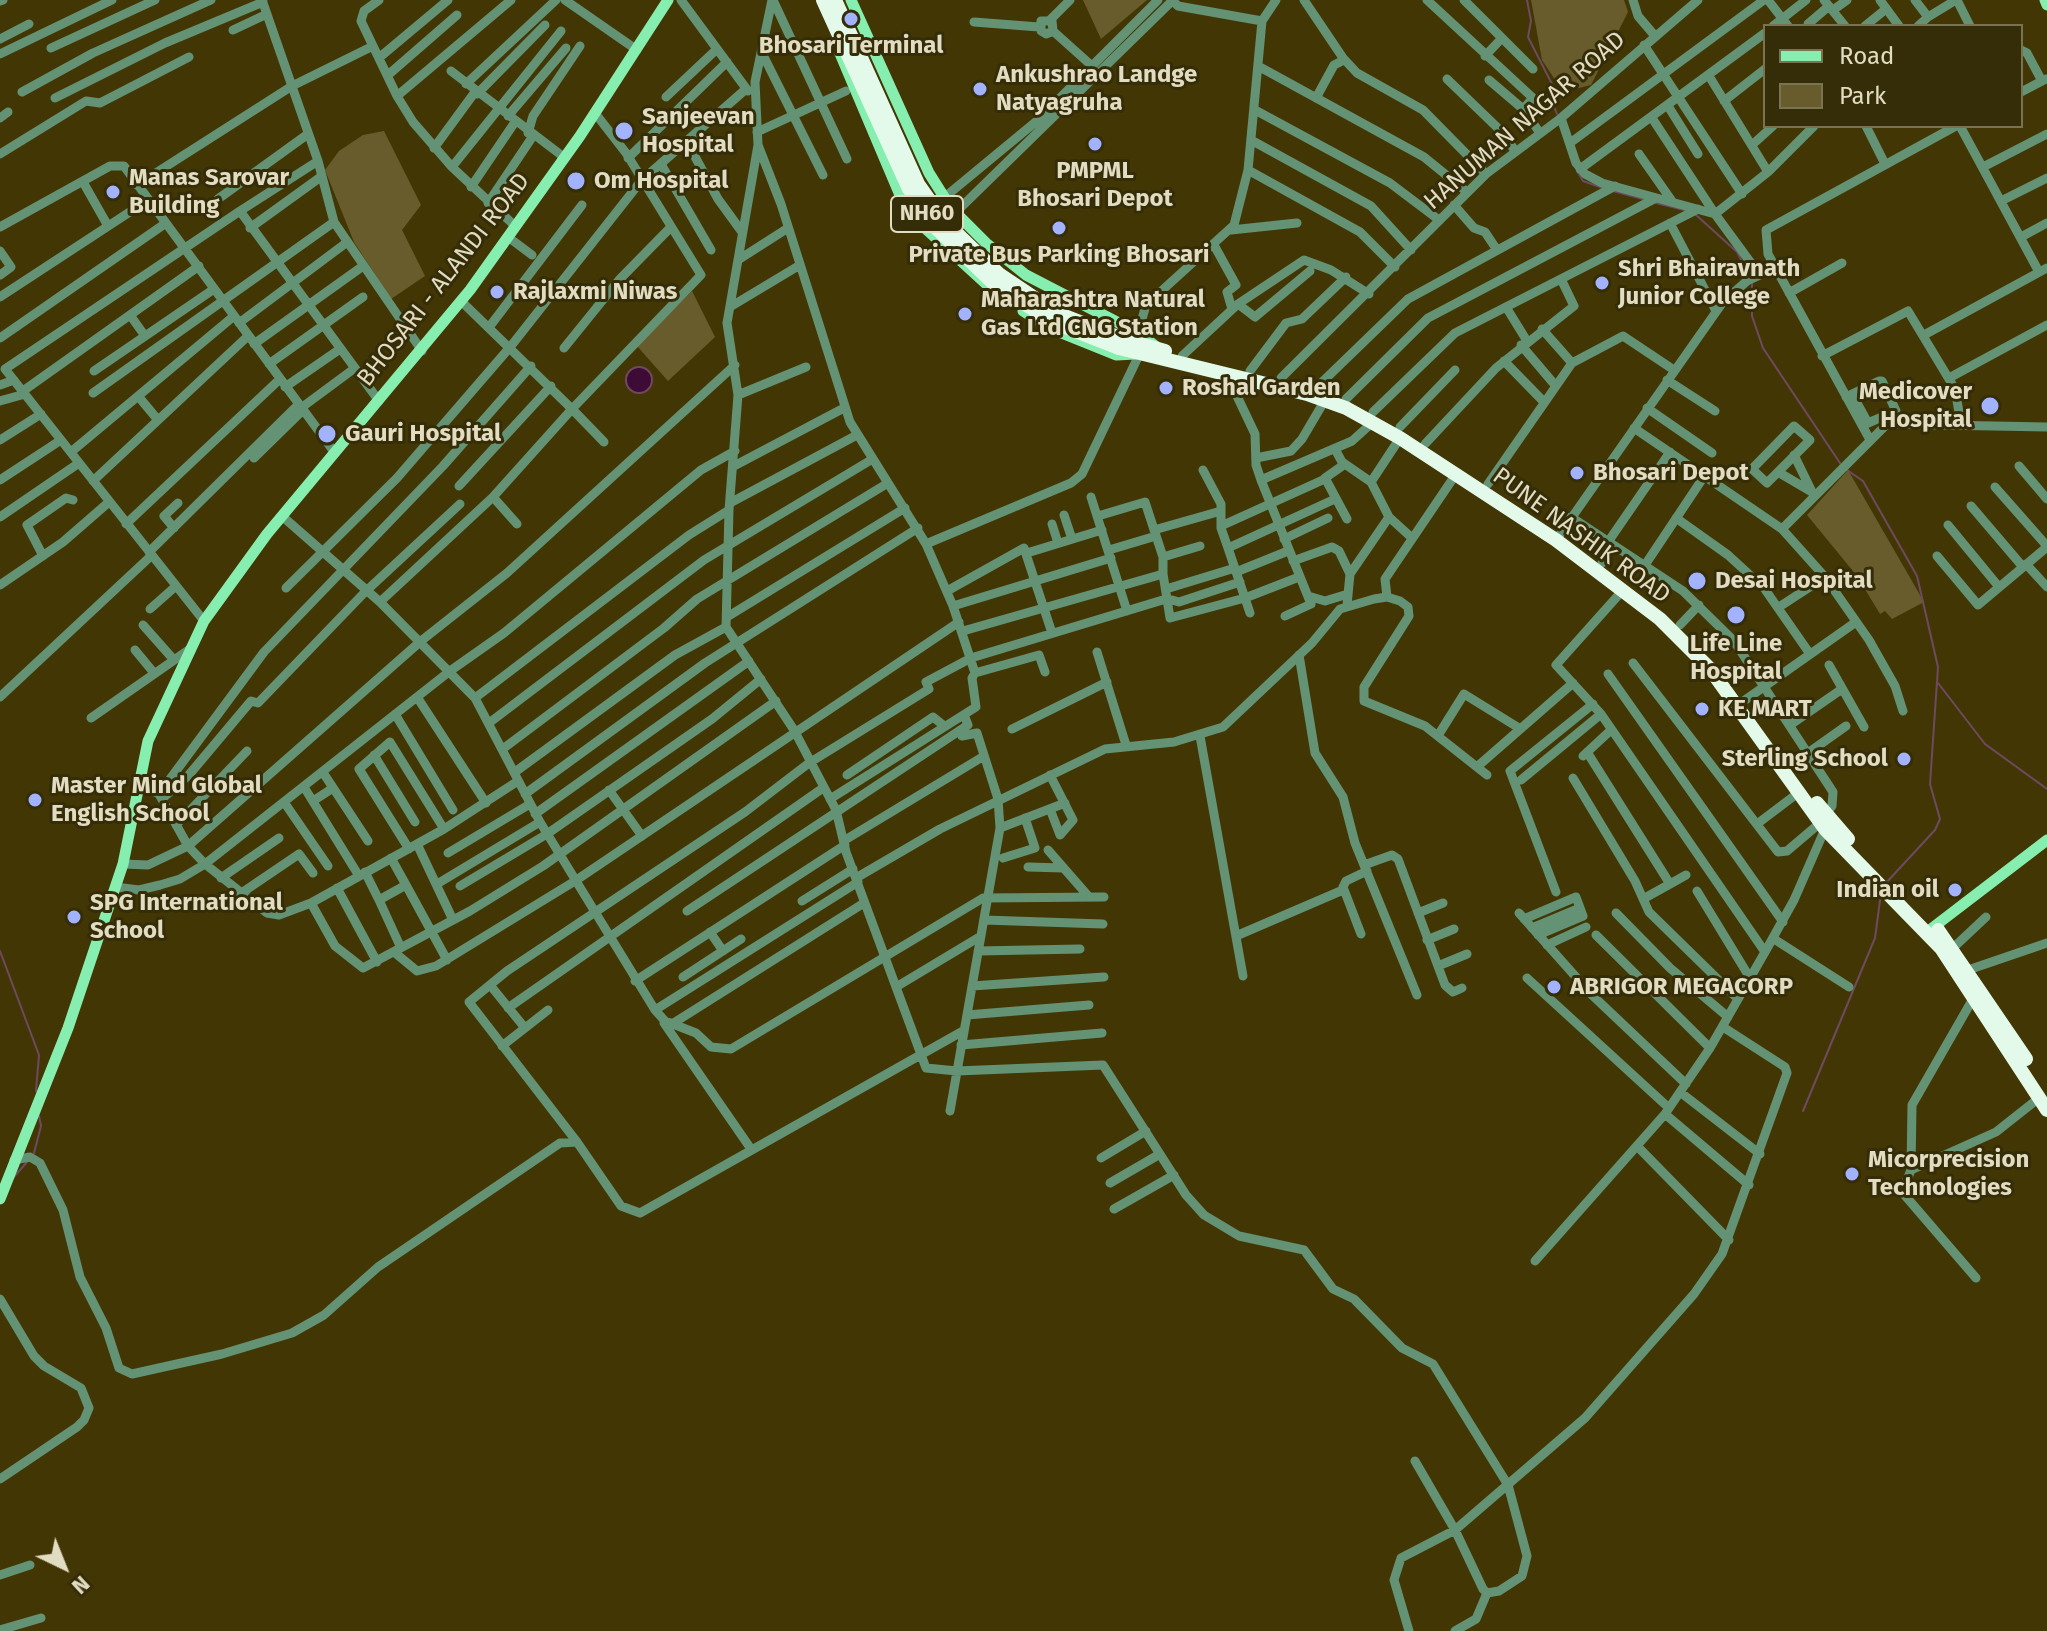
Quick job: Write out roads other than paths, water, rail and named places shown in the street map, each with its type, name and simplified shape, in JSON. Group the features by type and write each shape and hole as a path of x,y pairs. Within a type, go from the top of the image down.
{"highway":[{"name":"NH60","path":"823,0 909,189 937,229 992,282 1052,322 1121,344"},
{"name":"NH60","path":"835,0 918,184 945,222 999,274 1057,313 1121,344"},
{"name":"PUNE NASHIK ROAD","path":"1121,344 1161,350 1281,378 1373,417"},
{"name":"PUNE NASHIK ROAD","path":"1121,344 1138,354 1346,399 1488,484 1558,536 1694,650 1741,703 1824,822"},
{"name":"PUNE NASHIK ROAD","path":"1400,432 1456,474 1602,563 1680,625 1710,655 1798,793 1953,948 2044,1100"},
{"name":"PUNE NASHIK ROAD","path":"1931,929 2044,1100"}],"main road":[{"name":"BHOSARI - ALANDI ROAD","path":"0,1199 68,1028 123,864 148,741 204,621 282,516 461,301 565,158 668,0"},
{"path":"815,0 850,90 900,195 930,236 988,287 1049,328 1116,355 1138,354"},
{"path":"851,0 929,173 956,213 986,243 1026,275 1138,333 1161,350"},
{"path":"850,90 885,75"},
{"path":"1931,929 2047,840"}],"street":[{"path":"0,54 112,0"},
{"path":"51,48 155,0"},
{"path":"22,92 93,53 211,0"},
{"path":"379,0 361,16 397,96 434,148 471,187 515,226"},
{"path":"380,57 448,0"},
{"path":"397,96 511,0"},
{"path":"466,84 556,0"},
{"path":"565,0 637,50"},
{"path":"681,0 756,103"},
{"path":"773,0 761,52 756,103 758,145 727,333 738,395 725,580 726,622 737,644 794,730 836,810 864,903 926,1068 957,1071 1100,1064 1193,1204 1214,1224 1239,1236 1304,1250 1333,1289 1354,1299 1402,1348 1433,1364 1508,1485 1527,1564 1522,1576 1507,1586 1487,1593 1476,1619 1455,1631"},
{"path":"773,0 847,159"},
{"path":"974,22 1039,27 1046,34 1070,0"},
{"path":"916,220 971,179 1038,120 1158,0"},
{"path":"930,236 1172,0 1178,6 1262,21"},
{"path":"1138,333 1146,305 1231,230 1248,170 1262,21 1276,0"},
{"path":"1304,0 1344,60 1357,73 1423,110 1486,174"},
{"path":"1427,0 1533,98 1523,109"},
{"path":"1464,0 1533,69"},
{"path":"1633,0 1638,16 1655,36"},
{"name":"HANUMAN NAGAR ROAD","path":"1281,378 1369,294 1486,174 1561,118 1698,0"},
{"path":"1570,143 1766,0 1785,22 1806,0"},
{"path":"1808,24 1834,14 1847,0"},
{"path":"1915,0 1928,17"},
{"path":"1920,24 1956,0 1969,24"},
{"path":"55,98 165,43 263,1 318,161 334,222 422,351"},
{"path":"1867,24 1883,4 1898,24"},
{"path":"233,30 267,14"},
{"path":"388,75 457,15"},
{"path":"0,39 29,24"},
{"path":"434,148 476,93 545,25"},
{"path":"1051,25 1092,66"},
{"path":"452,167 497,107 561,31"},
{"path":"1485,56 1502,38"},
{"path":"1580,169 1763,38"},
{"path":"1644,45 1742,194"},
{"path":"137,185 292,86 373,46"},
{"path":"488,203 531,135 533,116 580,46"},
{"path":"471,187 512,119 566,48"},
{"path":"666,97 717,49"},
{"path":"2023,51 2044,80 2023,91"},
{"path":"761,52 823,175"},
{"path":"0,154 86,101 100,103 189,57"},
{"path":"1316,98 1334,65 1344,60"},
{"path":"628,158 727,62"},
{"path":"1258,66 1424,157 1467,192"},
{"path":"451,71 565,158"},
{"path":"1724,101 1763,71"},
{"path":"1709,76 1768,172"},
{"path":"1447,79 1504,134 1515,151"},
{"path":"1489,80 1523,109 1540,133"},
{"path":"286,588 397,478 511,346 641,181 746,89"},
{"path":"757,132 850,90"},
{"path":"1668,106 1698,154"},
{"path":"1255,110 1390,183 1439,220"},
{"path":"380,602 493,497 572,409 701,275 628,158 595,113"},
{"path":"1561,118 1580,169 1592,178 1614,187 1715,214"},
{"path":"1652,118 1753,277"},
{"path":"1752,145 1771,128"},
{"path":"1715,214 1768,172 1812,128"},
{"path":"1867,128 1885,164"},
{"path":"1924,335 2043,270 1959,128"},
{"path":"1849,396 1882,381 1896,411 1868,423 1849,396 1822,356 1775,268 1765,245 1766,230 1885,164 1938,130"},
{"path":"218,199 308,134"},
{"path":"1983,167 2047,134"},
{"path":"1251,140 1371,206 1411,250"},
{"path":"687,142 724,208 742,232"},
{"path":"758,145 788,228 844,408 871,460 926,544 961,627 975,673"},
{"path":"1639,154 1672,201"},
{"path":"204,621 3,365 318,161"},
{"path":"661,164 711,250"},
{"path":"0,227 83,182 118,165 124,166 335,453"},
{"path":"1248,170 1360,232 1395,267"},
{"path":"250,228 322,176"},
{"path":"2001,201 2047,178"},
{"path":"83,182 108,226"},
{"path":"1256,458 1291,451 1321,394 1399,306 1614,187"},
{"path":"1346,399 1428,318 1656,198"},
{"path":"0,297 148,200"},
{"path":"490,326 582,205"},
{"path":"1454,205 1474,228 1485,232 1497,250"},
{"path":"1261,480 1356,439 1373,417 1455,333 1698,209"},
{"path":"240,211 275,263 379,401"},
{"path":"93,393 334,222"},
{"path":"0,338 166,223"},
{"path":"1231,230 1297,223"},
{"path":"1670,223 1716,311"},
{"path":"2021,237 2047,223"},
{"path":"564,348 619,280 670,228"},
{"path":"738,260 788,228"},
{"path":"508,237 532,255"},
{"path":"71,452 236,320 292,285 346,243"},
{"path":"1214,245 1236,285 1227,292 1235,306 1255,317 1310,271"},
{"path":"0,251 11,267 0,275"},
{"path":"1182,356 1235,306 1304,260 1346,277 1369,294"},
{"path":"1789,293 1842,263"},
{"path":"730,307 800,265"},
{"path":"0,401 24,393 199,266"},
{"path":"93,481 251,340 363,266"},
{"path":"1558,536 1716,311 1753,277 1775,268"},
{"path":"1250,371 1286,323 1302,319 1346,277"},
{"path":"1425,444 1504,361 1575,304 1561,279"},
{"path":"94,371 214,289"},
{"path":"269,364 363,297"},
{"path":"461,301 511,346 604,442"},
{"path":"1506,307 1524,343 1555,385"},
{"path":"1822,356 1906,311 1949,378 1960,403 1961,424"},
{"path":"130,315 145,336"},
{"path":"1949,378 2047,325"},
{"path":"1542,329 1572,363"},
{"path":"1488,484 1572,363 1623,336 1674,370"},
{"path":"126,524 282,383 340,349"},
{"path":"926,544 1071,483 1082,474 1138,354"},
{"path":"1504,361 1544,402"},
{"path":"123,864 148,865 188,846 421,641 507,573 735,365"},
{"path":"161,796 264,652 443,466 531,366"},
{"path":"738,395 806,367"},
{"path":"0,697 301,407 355,368"},
{"path":"1371,482 1400,432 1455,370"},
{"path":"1227,375 1255,434 1261,480 1311,604 1285,616"},
{"path":"0,385 14,380"},
{"path":"1667,380 1715,411"},
{"path":"459,486 551,386"},
{"path":"138,396 158,420"},
{"path":"1849,396 1869,438"},
{"path":"168,541 301,407"},
{"path":"734,466 844,408"},
{"path":"1647,408 1712,453"},
{"path":"0,440 41,414"},
{"path":"1782,529 1869,438 1893,422 2047,427"},
{"path":"1794,426 1810,440 1794,455 1767,483 1752,469 1794,426"},
{"path":"1634,428 1782,529 1825,577 1856,622 1890,675 1903,711"},
{"path":"475,698 729,507 857,435"},
{"path":"0,480 61,440"},
{"path":"1335,449 1345,464 1371,482 1389,517 1412,538"},
{"path":"115,887 139,890 160,885 180,879 205,864 324,774 450,671 504,633 701,470 735,451"},
{"path":"1602,563 1610,543 1670,452"},
{"path":"1794,455 1813,494"},
{"path":"489,723 727,545 871,460"},
{"path":"0,517 79,463"},
{"path":"1221,526 1325,479 1345,464"},
{"path":"2019,466 2047,499"},
{"path":"1203,470 1219,500 1221,526 1250,613"},
{"path":"1778,472 1813,494"},
{"path":"1387,597 1385,579 1456,474"},
{"path":"1645,565 1705,475"},
{"path":"1325,479 1347,519"},
{"path":"504,748 725,580 888,483"},
{"path":"1937,556 1978,605 2047,547 1995,487"},
{"path":"493,497 517,524"},
{"path":"1091,497 1127,611"},
{"path":"43,556 27,525 66,498 73,500"},
{"path":"1228,548 1335,499"},
{"path":"0,585 43,556 109,502"},
{"path":"1098,516 1145,502 1163,557 1167,614 1172,618 1245,598 1299,577"},
{"path":"174,528 164,516 178,503"},
{"path":"161,796 188,776 251,701 258,703 365,592 460,504"},
{"path":"1971,506 2024,566 2047,587"},
{"path":"138,784 161,796 188,846 205,864 255,907 279,915 311,903 486,803 516,776 675,655 905,508"},
{"path":"953,606 1110,554 1155,533 1221,511"},
{"path":"1064,515 1072,539"},
{"path":"282,516 380,602 475,698 558,854 635,981 751,1149"},
{"path":"802,901 855,877 998,799 1105,749 1174,742 1200,736 1229,723 1299,655 1347,600 1350,574 1389,517"},
{"path":"1535,1261 1638,1147 1710,1048 1783,922 1832,806 1833,792 1734,641 1699,605 1571,517"},
{"path":"1284,539 1328,518"},
{"path":"1676,518 1738,563 1779,607 1810,654"},
{"path":"1052,524 1058,543"},
{"path":"1948,525 1999,587"},
{"path":"525,794 705,663 918,528"},
{"path":"1027,553 1102,530"},
{"path":"1163,557 1200,546"},
{"path":"963,1031 640,1213 621,1206 577,1142 469,1002 594,913 745,812 809,763 929,689 926,682 971,658 1127,611 1290,556 1332,547 1339,551 1350,574"},
{"path":"947,591 1024,548 1052,633"},
{"path":"304,787 379,900 398,950 417,971 427,971 575,881 794,730 961,627 1163,574"},
{"path":"1168,596 1179,602 1237,574"},
{"path":"1779,607 1825,577"},
{"path":"150,609 176,586"},
{"path":"1623,590 1557,662 1557,668 1601,714 1765,952"},
{"path":"1308,596 1325,601 1387,597 1404,603 1409,616 1364,687 1362,698 1439,734 1487,775"},
{"path":"1680,625 1699,605"},
{"path":"1741,703 1856,622"},
{"path":"143,625 174,660"},
{"path":"91,718 190,648"},
{"path":"135,650 154,673"},
{"path":"1097,652 1126,745"},
{"path":"830,799 976,707 972,678 975,673 1039,655 1045,672"},
{"path":"1299,655 1315,753 1343,797 1366,868 1417,995"},
{"path":"437,884 749,661"},
{"path":"1633,663 1782,854 1824,822"},
{"path":"1829,665 1864,727"},
{"path":"1608,674 1783,922"},
{"path":"460,886 547,834 712,719 761,679"},
{"path":"1012,729 1107,682"},
{"path":"1478,766 1573,683"},
{"path":"1790,725 1842,689"},
{"path":"1439,734 1464,694 1519,728"},
{"path":"417,697 486,803"},
{"path":"311,903 335,946 354,964 363,968 377,962 453,920 558,854 776,701"},
{"path":"1556,892 1510,771 1593,704"},
{"path":"395,714 453,810"},
{"path":"1521,780 1601,714"},
{"path":"687,911 968,725 964,715"},
{"path":"847,775 933,717 943,725"},
{"path":"1808,753 1846,726"},
{"path":"1611,730 1585,754 1670,884"},
{"path":"406,731 359,769 437,884 453,920"},
{"path":"950,1111 1000,828 998,799 977,733 962,736"},
{"path":"1200,736 1243,976"},
{"path":"390,742 444,829"},
{"path":"176,825 247,751"},
{"path":"374,755 415,822"},
{"path":"635,981 845,842 984,756"},
{"path":"324,774 368,841"},
{"path":"1050,775 1073,822 1060,835 1050,809"},
{"path":"1573,778 1654,918 1738,999"},
{"path":"313,801 333,788"},
{"path":"508,1008 823,788"},
{"path":"609,790 642,836"},
{"path":"1757,824 1798,793"},
{"path":"284,802 328,866"},
{"path":"1000,828 1065,803"},
{"path":"448,853 535,813"},
{"path":"1003,858 1035,848 1025,818"},
{"path":"221,878 279,838"},
{"path":"1048,850 1089,897"},
{"path":"240,894 299,854 313,873"},
{"path":"1361,934 1343,890 1346,881 1366,868 1396,856 1448,990 1462,988"},
{"path":"391,858 447,960"},
{"path":"1028,867 1063,868"},
{"path":"1643,899 1686,875"},
{"path":"655,1010 855,877"},
{"path":"379,900 406,885"},
{"path":"337,888 377,962"},
{"path":"1236,936 1343,890"},
{"path":"1697,891 1750,978"},
{"path":"655,1010 672,1024 696,1033 711,1047 731,1049 990,896 1104,897"},
{"path":"1535,931 1583,916 1576,897 1521,916 1592,995 1683,1088 1760,1154"},
{"path":"672,1024 864,903"},
{"path":"1418,913 1443,903"},
{"path":"1616,913 1663,961 1728,1017"},
{"path":"1953,948 1986,917"},
{"path":"984,920 1103,924"},
{"path":"1547,945 1586,927"},
{"path":"1427,940 1454,929"},
{"path":"710,932 723,951"},
{"path":"1596,935 1710,1048"},
{"path":"896,987 981,936"},
{"path":"683,977 741,939"},
{"path":"1774,939 1849,987"},
{"path":"1968,970 2047,943"},
{"path":"978,951 1080,949"},
{"path":"1438,966 1467,954"},
{"path":"972,986 1104,977"},
{"path":"1527,978 1749,1185"},
{"path":"490,985 525,1028"},
{"path":"1974,997 1912,1105 1911,1170 1903,1185 1904,1196 1976,1278"},
{"path":"967,1015 1089,1005"},
{"path":"502,1046 548,1010"},
{"path":"1409,1631 1396,1592 1397,1562 1455,1530 1609,1393 1694,1294 1729,1240 1787,1069 1723,1027"},
{"path":"961,1045 1102,1033"},
{"path":"1911,1170 1996,1132 2044,1100"},
{"path":"1101,1158 1146,1131"},
{"path":"14,1160 30,1157 40,1163 63,1210 80,1277 106,1328 119,1368 132,1374 222,1354 292,1333 324,1315 378,1267 480,1195 560,1143 577,1142"},
{"path":"1638,1147 1729,1240"},
{"path":"1110,1183 1160,1154"},
{"path":"1114,1209 1174,1175"},
{"path":"0,1299 34,1356 44,1366 81,1388 89,1408 77,1427 0,1479"},
{"path":"1415,1461 1487,1593"},
{"path":"0,1575 30,1565"},
{"path":"0,1630 41,1618"}],"waterway":[{"path":"1527,0 1531,21 1528,37 1554,88 1553,104 1557,114"},
{"path":"1577,171 1583,181 1603,188"},
{"path":"1613,191 1646,200"},
{"path":"1656,203 1684,210"},
{"path":"1695,214 1737,252 1750,277"},
{"path":"1752,283 1752,316 1763,348 1842,466"},
{"path":"1847,470 1863,481 1917,576 1938,667 1930,784 1940,819 1935,830 1885,884"},
{"path":"1938,683 1985,744 2047,789"},
{"path":"1803,1111 1875,938 1881,893"},
{"path":"0,951 39,1055 36,1091"},
{"path":"34,1153 41,1126 39,1116"},
{"path":"13,1178 27,1162"}],"place":[{"name":"Bhosari Terminal","path":"851,19"},
{"name":"Ankushrao Landge Natyagruha","path":"980,89"},
{"name":"Sanjeevan Hospital","path":"624,131"},
{"name":"PMPML Bhosari Depot","path":"1095,144"},
{"name":"Om Hospital","path":"576,181"},
{"name":"Manas Sarovar Building","path":"113,192"},
{"name":"Private Bus Parking Bhosari","path":"1059,228"},
{"name":"Shri Bhairavnath Junior College","path":"1602,283"},
{"name":"Rajlaxmi Niwas","path":"497,292"},
{"name":"Maharashtra Natural Gas Ltd CNG Station","path":"965,314"},
{"name":"Roshal Garden","path":"1166,388"},
{"name":"Medicover Hospital","path":"1990,406"},
{"name":"Gauri Hospital","path":"327,434"},
{"name":"Bhosari Depot","path":"1577,473"},
{"name":"Desai Hospital","path":"1697,581"},
{"name":"Life Line Hospital","path":"1736,615"},
{"name":"KE MART","path":"1702,709"},
{"name":"Sterling School","path":"1904,759"},
{"name":"Master Mind Global English School","path":"35,800"},
{"name":"Indian oil","path":"1955,890"},
{"name":"SPG International School","path":"74,917"},
{"name":"ABRIGOR MEGACORP","path":"1554,987"},
{"name":"Micorprecision Technologies","path":"1852,1174"}]}
